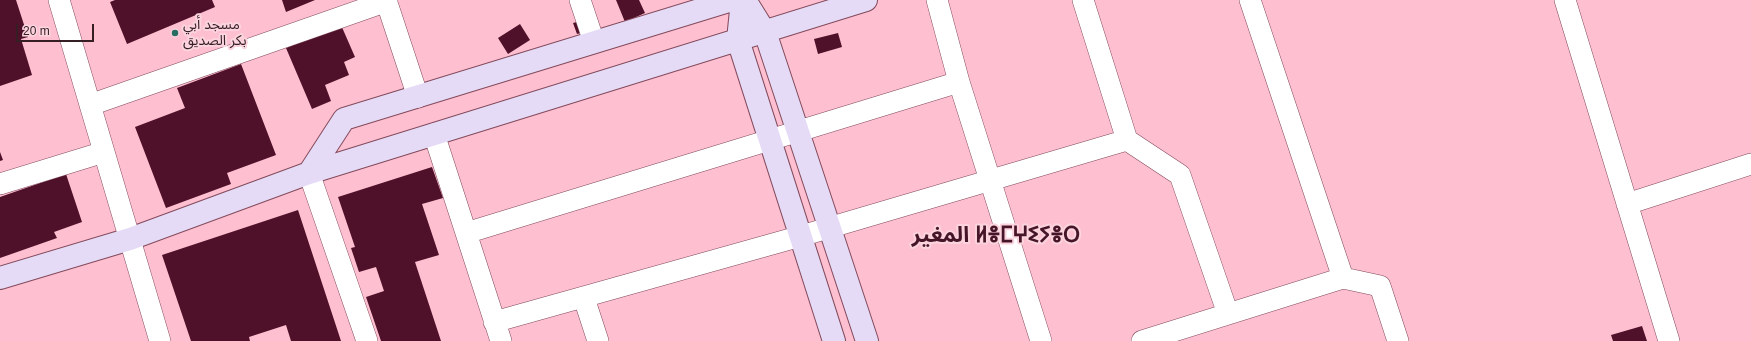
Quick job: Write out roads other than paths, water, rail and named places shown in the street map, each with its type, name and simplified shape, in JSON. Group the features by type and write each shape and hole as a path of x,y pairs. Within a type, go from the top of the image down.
{"street":[{"path":"59,0 160,341"},
{"path":"580,0 594,42"},
{"path":"309,173 344,119 732,0"},
{"path":"744,0 765,32 867,341"},
{"path":"744,0 738,40 834,341"},
{"path":"0,278 130,239 309,173 866,0"},
{"path":"937,0 959,82 989,181 1041,341"},
{"path":"1083,0 1127,140 1180,175 1228,314"},
{"path":"1250,0 1343,278"},
{"path":"1564,0 1669,341"},
{"path":"90,104 386,1 418,97"},
{"path":"466,233 959,82"},
{"path":"434,134 498,331 584,298 830,228 1127,140"},
{"path":"0,184 104,152"},
{"path":"1627,204 1751,164"},
{"path":"309,173 367,341"},
{"path":"1142,341 1343,278 1380,286 1398,341"},
{"path":"584,298 598,341"}],"place":[{"name":"مسجد أبي بكر الصديق","path":"175,33"}],"district":[{"name":"المغير ⵍⴻⵎⵖⵉⵢⴻⵔ","path":"996,236"}]}
